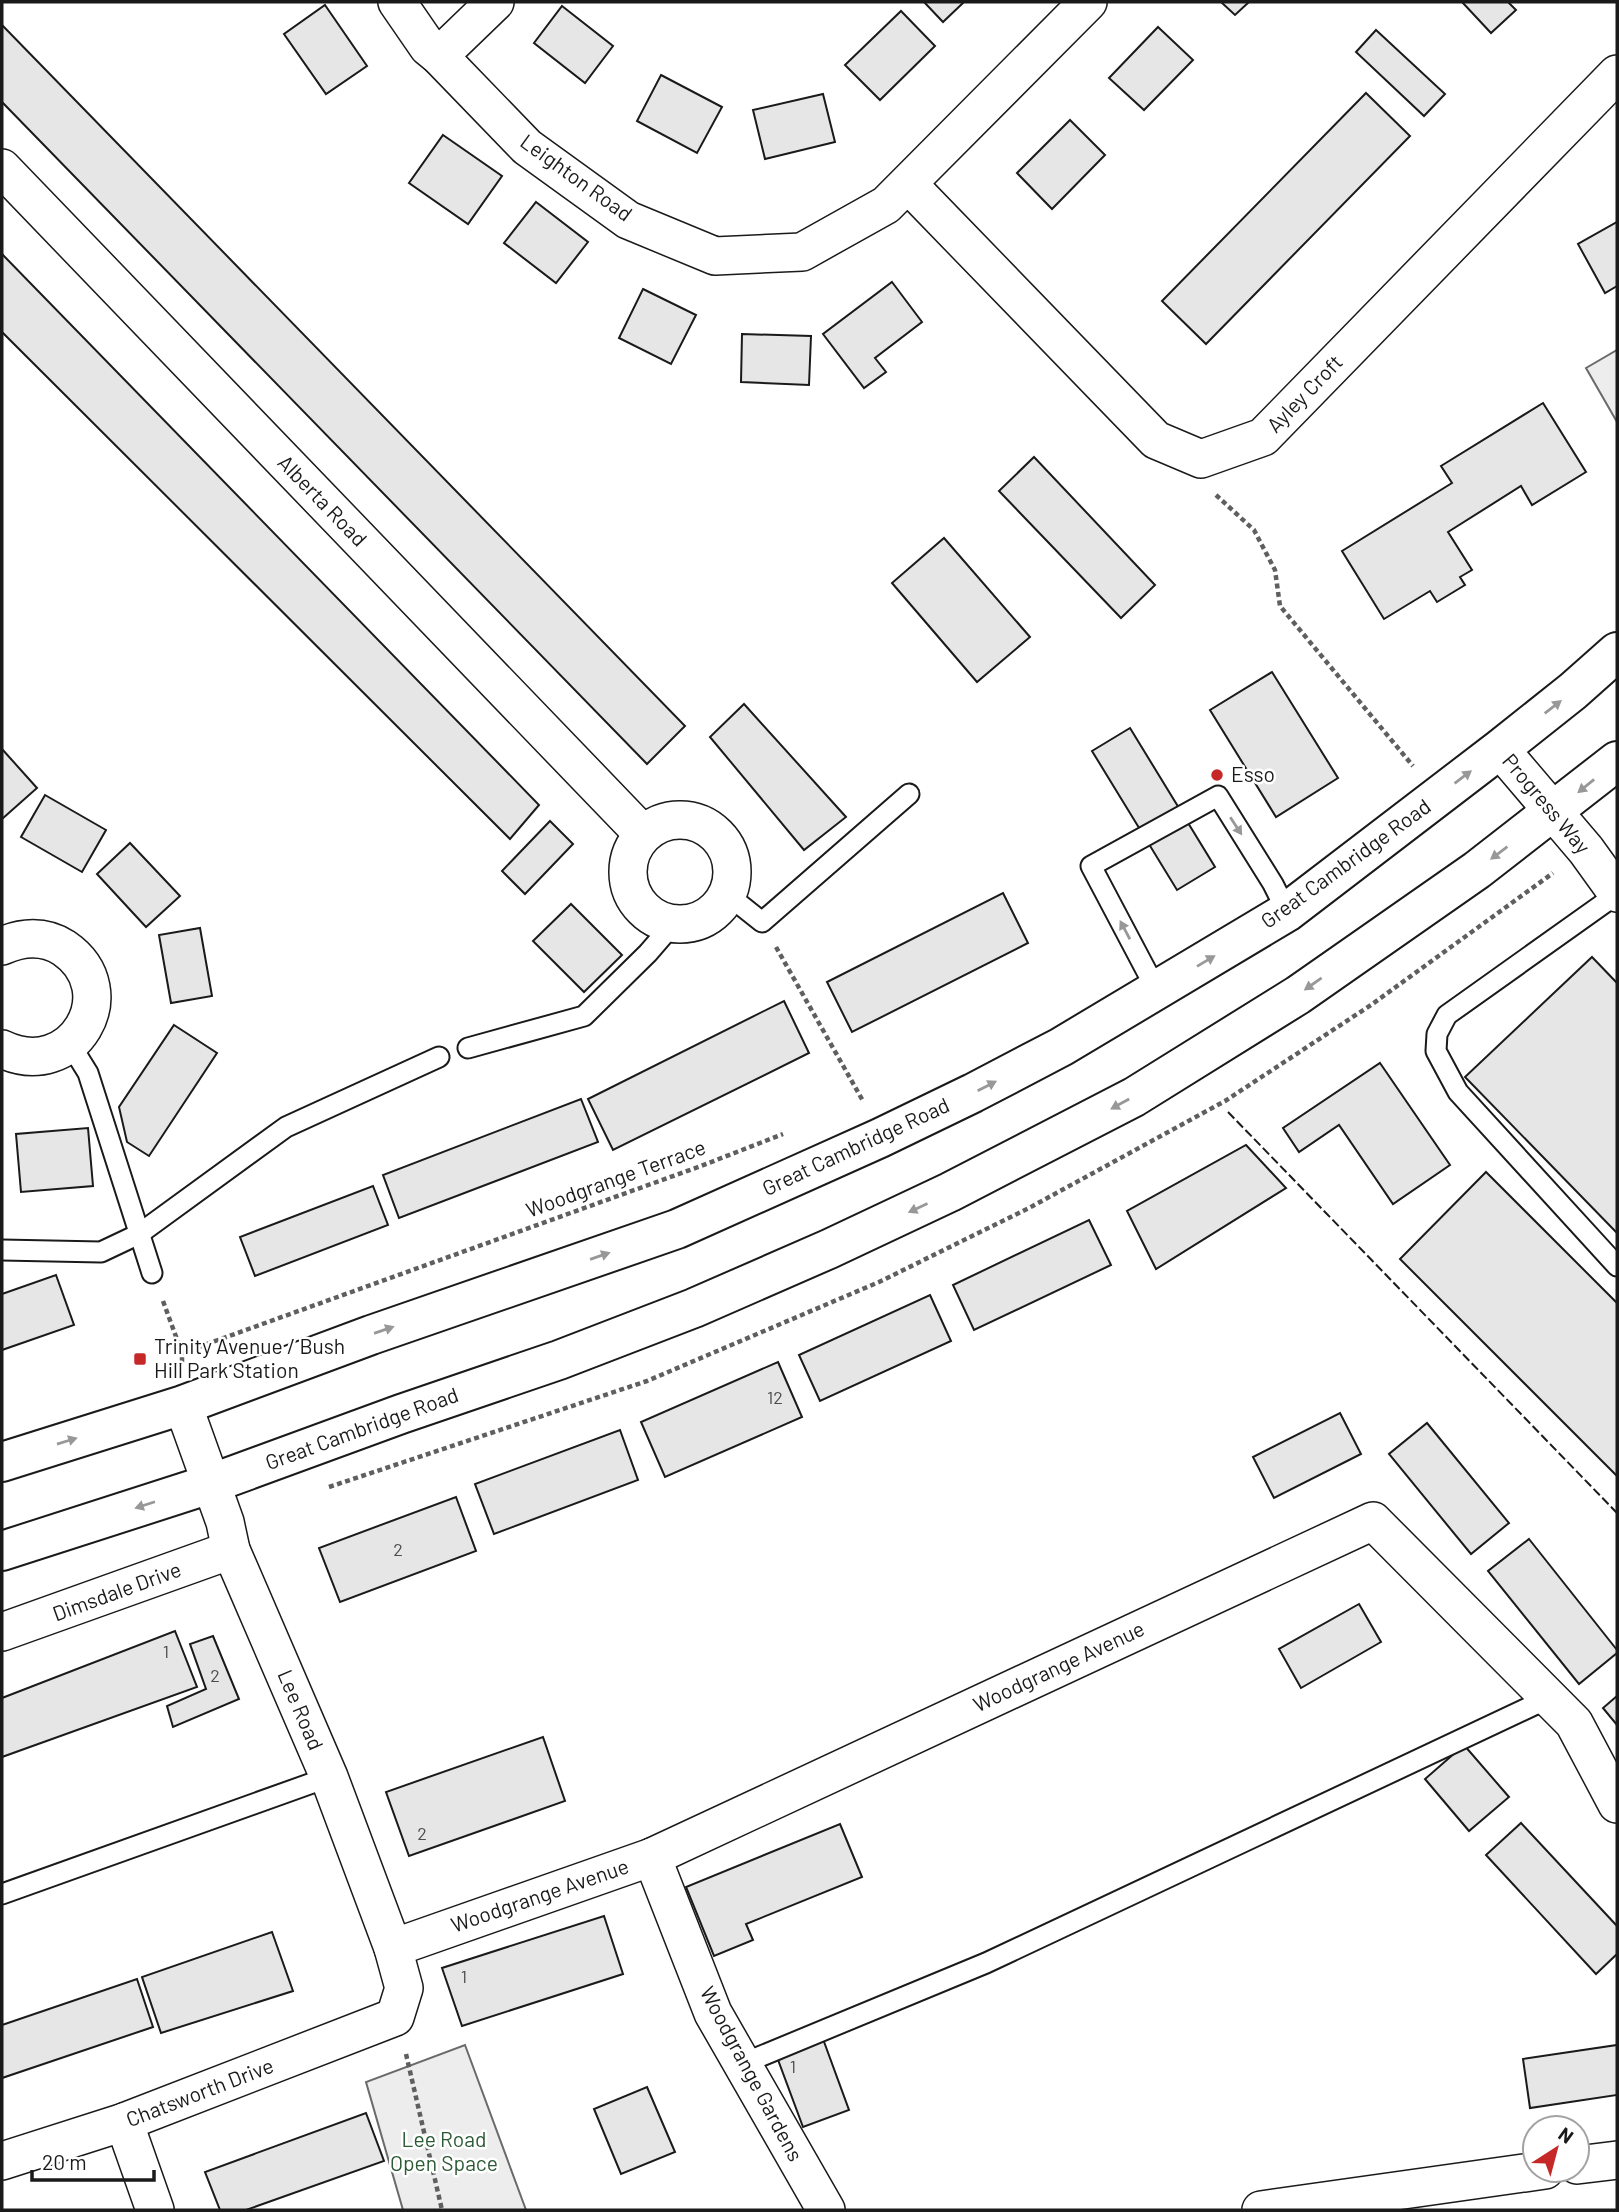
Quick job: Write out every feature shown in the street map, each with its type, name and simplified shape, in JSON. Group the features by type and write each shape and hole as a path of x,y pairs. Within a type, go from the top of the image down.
{"highway":[{"name":"Great Cambridge Road","path":"2,1462 183,1405 371,1335 677,1229 962,1098 1061,1047 1287,912 1500,750 1617,652"},
{"name":"Great Cambridge Road","path":"2,1550 210,1485 401,1414 559,1360 682,1313 829,1249 962,1186 1069,1132 1198,1059 1309,987 1477,870 1617,761"}],"street":[{"name":"Leighton Road","path":"397,2 428,47 538,155 628,220 715,256 802,252 886,205 909,185 1088,2"},
{"path":"439,55 495,2"},
{"name":"Ayley Croft","path":"909,185 1156,440 1201,460 1263,437 1617,74"},
{"name":"Alberta Road","path":"2,168 643,834"},
{"name":"Progress Way","path":"1500,750 1586,850 1617,894"},
{"path":"672,820 688,820 704,824 711,829 727,847 733,863 733,879 728,895 718,908 705,918 689,923 657,919 643,909 631,887 628,863 643,834 656,824 672,820"},
{"path":"2,946 15,940 35,938 56,942 73,954 85,970 92,989 91,1010 83,1029 70,1044 53,1054 35,1058 16,1056 2,1049"},
{"name":"Lee Road","path":"183,1405 225,1522 231,1550 329,1777 393,1948 404,1988 395,2017"},
{"name":"Woodgrange Avenue","path":"393,1948 652,1857 1373,1521 1574,1723 1617,1804"},
{"name":"Dimsdale Drive","path":"2,1632 231,1550"},
{"name":"Woodgrange Gardens","path":"652,1857 713,2013 826,2210"},
{"name":"Chatsworth Drive","path":"2,2161 124,2122 395,2017"},
{"path":"124,2122 155,2210"},
{"path":"1591,2163 1617,2160"},
{"path":"1261,2210 1521,2173"}],"lane":[{"path":"728,895 762,922 909,794"},
{"path":"1157,991 1091,866 1217,796 1273,884 1287,912"},
{"path":"1617,894 1447,1015 1437,1034 1436,1051 1458,1092 1617,1266"},
{"path":"468,1048 584,1016 648,953 673,923"},
{"path":"70,1044 88,1073 152,1273"},
{"path":"2,1250 100,1252 139,1234 286,1127 439,1057"},
{"path":"742,2064 985,1963 1549,1698"},
{"path":"2,1894 329,1777"}],"path":[{"path":"1215,494 1254,530 1275,570 1280,606 1418,771"},
{"path":"762,922 863,1102"},
{"path":"851,1107 876,1096"},
{"name":"Woodgrange Terrace","path":"182,1353 701,1166 788,1132"},
{"path":"152,1273 182,1353 183,1405"},
{"path":"395,2017 410,2065 442,2210"}],"shaded area":[{"path":"1617,350 1617,422 1586,368"},
{"name":"Lee Road Open Space","path":"465,2045 526,2210 403,2210 366,2082"}],"building":[{"path":"924,2 964,2 943,22"},
{"path":"1221,2 1249,2 1235,15"},
{"path":"1462,2 1508,2 1516,10 1491,33"},
{"path":"325,5 367,66 326,94 284,34"},
{"path":"562,6 613,46 585,83 534,43"},
{"path":"901,11 935,46 880,100 845,65"},
{"path":"2,25 685,726 647,764 2,102"},
{"path":"1158,27 1193,60 1144,110 1109,78"},
{"path":"1376,30 1445,94 1424,116 1356,52"},
{"path":"661,75 722,107 697,153 637,121"},
{"path":"1366,93 1410,136 1206,344 1162,301"},
{"path":"823,94 835,142 765,159 753,110"},
{"path":"1070,120 1105,155 1052,209 1017,173"},
{"path":"443,135 502,176 468,224 409,183"},
{"path":"536,202 588,242 556,283 504,243"},
{"path":"1617,222 1617,286 1605,293 1578,244"},
{"path":"2,254 539,805 510,839 2,332"},
{"path":"892,282 922,322 875,358 886,372 864,388 823,334"},
{"path":"643,289 696,315 671,364 619,338"},
{"path":"742,334 811,336 809,385 741,382"},
{"path":"1543,403 1586,472 1532,505 1521,486 1448,532 1472,570 1460,577 1465,585 1437,602 1430,591 1384,619 1342,551 1452,483 1441,466"},
{"path":"1034,457 1155,585 1121,618 999,491"},
{"path":"944,538 1030,637 977,682 892,583"},
{"path":"1272,672 1338,778 1276,817 1210,710"},
{"path":"744,704 846,817 804,850 710,737"},
{"path":"1130,728 1215,867 1177,890 1092,751"},
{"path":"2,749 37,788 2,819"},
{"path":"45,795 106,830 82,872 21,837"},
{"path":"550,821 573,844 525,894 502,871"},
{"path":"130,843 180,896 146,927 97,874"},
{"path":"1003,893 1028,943 852,1032 827,982"},
{"path":"571,904 622,955 584,992 533,941"},
{"path":"200,928 212,996 171,1003 159,935"},
{"path":"1592,957 1617,983 1617,1233 1465,1077"},
{"path":"784,1001 809,1053 613,1150 588,1099"},
{"path":"174,1025 217,1053 149,1156 127,1142 119,1107"},
{"path":"1380,1063 1450,1165 1393,1204 1339,1125 1299,1152 1283,1128"},
{"path":"581,1099 598,1142 399,1218 383,1175"},
{"path":"88,1128 93,1186 21,1192 16,1134"},
{"path":"1246,1145 1286,1188 1156,1269 1127,1211"},
{"path":"1486,1172 1617,1303 1617,1476 1400,1259"},
{"path":"373,1186 388,1225 255,1276 240,1237"},
{"path":"1089,1220 1111,1265 974,1330 953,1285"},
{"path":"56,1275 74,1325 2,1350 2,1294"},
{"path":"930,1295 951,1341 820,1401 799,1355"},
{"path":"778,1362 802,1417 665,1477 641,1422"},
{"path":"1340,1413 1361,1454 1274,1498 1253,1457"},
{"path":"1427,1423 1509,1523 1471,1554 1389,1454"},
{"path":"620,1430 638,1480 494,1534 475,1484"},
{"path":"456,1497 476,1551 340,1602 319,1548"},
{"path":"1529,1539 1617,1650 1617,1653 1579,1684 1488,1571"},
{"path":"1359,1604 1381,1642 1301,1688 1279,1649"},
{"path":"175,1631 197,1687 2,1757 2,1698"},
{"path":"213,1636 239,1699 173,1727 167,1706 206,1689 190,1644"},
{"path":"1617,1696 1617,1725 1603,1708"},
{"path":"543,1737 565,1801 409,1856 386,1792"},
{"path":"1464,1745 1509,1797 1469,1831 1425,1779"},
{"path":"1521,1823 1617,1926 1617,1954 1596,1974 1486,1855"},
{"path":"840,1824 862,1877 746,1924 753,1940 714,1956 686,1887"},
{"path":"604,1916 623,1974 462,2026 442,1968"},
{"path":"272,1932 293,1991 161,2033 142,1977"},
{"path":"137,1979 153,2027 2,2078 2,2025"},
{"path":"823,2039 849,2110 803,2127 777,2057"},
{"path":"1617,2045 1617,2095 1530,2108 1523,2059"},
{"path":"647,2087 675,2152 621,2174 594,2109"},
{"path":"366,2113 384,2161 246,2210 220,2210 205,2172"}],"fence":[{"path":"1228,1112 1617,1513"}],"place":[{"name":"Esso","path":"1217,775"},
{"name":"Trinity Avenue / Bush Hill Park Station","path":"140,1359"}]}
